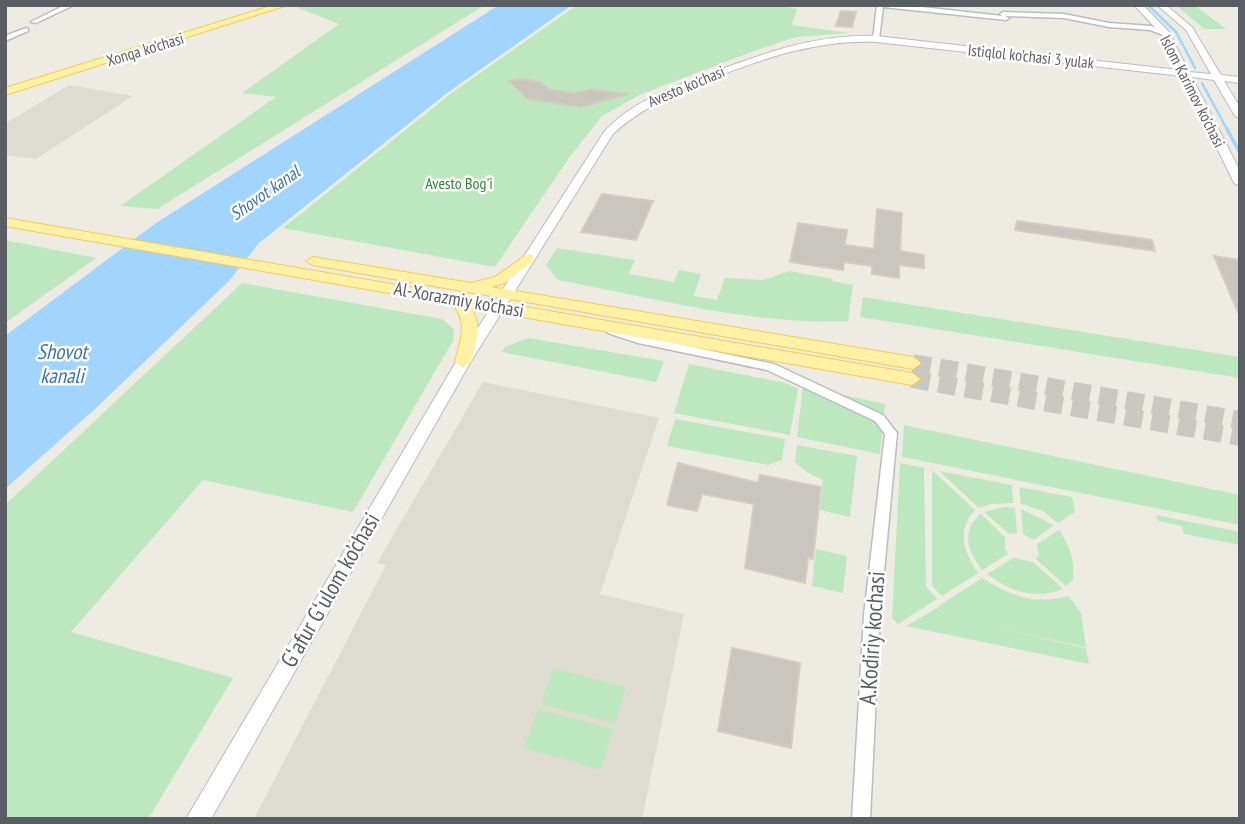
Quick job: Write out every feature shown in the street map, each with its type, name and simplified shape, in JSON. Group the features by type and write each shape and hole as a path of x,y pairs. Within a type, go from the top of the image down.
{"main road":[{"name":"Xonqa ko'chasi","path":"5,85 262,9 284,5"},
{"name":"Xonqa ko'chasi","path":"5,92 262,9"},
{"name":"Al-Xorazmiy ko’chasi","path":"5,211 73,227 460,292 913,371 582,320 502,300"},
{"name":"Al-Xorazmiy ko’chasi","path":"5,222 73,227"},
{"path":"463,362 472,320 460,292 500,280 528,258"}],"street":[{"path":"22,20 53,5"},
{"path":"34,22 71,5"},
{"path":"876,39 880,5 1004,16 1064,16 1109,25 1151,28 1166,34"},
{"name":"Islom Karimov ko'chasi","path":"1138,5 1166,34 1240,183"},
{"name":"Islom Karimov ko'chasi","path":"1161,5 1189,29 1240,116"},
{"path":"5,39 26,30"},
{"name":"Avesto ko'chasi","path":"502,300 608,132 632,110 653,99 785,48 839,39 876,39"},
{"name":"Istiqlol ko'chasi 3 yulak","path":"876,39 1240,80"},
{"name":"Gʻafur Gʻulom ko’chasi","path":"198,819 463,362 502,300"},
{"name":"A.Kodiriy kochasi","path":"582,320 638,339 770,367 879,418 891,433 871,632 861,819"}],"shaded area":[{"path":"69,85 133,96 36,159 5,155 5,124"},
{"path":"483,382 659,418 600,594 684,614 642,819 254,819 386,565 377,563"}],"green space":[{"path":"305,5 485,5 157,209 120,206 276,97 242,93 339,24 298,8"},
{"name":"Avesto Bog'i","path":"577,5 775,5 797,9 792,25 849,33 796,37 754,51 639,95 602,116 569,158 495,267 283,228 453,92"},
{"path":"1176,5 1194,5 1226,29 1204,29"},
{"path":"5,240 96,258 5,323"},
{"path":"557,248 635,260 629,274 674,282 679,270 701,274 694,296 717,300 725,278 763,280 790,271 833,279 832,281 853,285 848,321 739,315 558,280 546,265"},
{"path":"242,283 442,319 454,329 453,341 353,512 203,480 71,632 233,678 148,819 5,819 5,505"},
{"path":"863,297 1240,357 1240,378 860,317"},
{"path":"528,338 664,361 656,382 502,352 505,347"},
{"path":"689,364 786,383 798,389 790,435 674,413"},
{"path":"803,386 885,404 880,454 797,437"},
{"path":"675,419 785,439 782,460 768,465 667,446"},
{"path":"904,425 1240,495 1240,525 902,457"},
{"path":"797,445 857,456 850,517 820,510 823,480 808,473 795,462"},
{"path":"900,463 924,468 926,586 937,599 898,624 892,618"},
{"path":"932,470 975,510 965,526 964,542 978,573 942,596 932,586"},
{"path":"939,471 1012,485 1013,503 991,504 979,508"},
{"path":"1019,487 1072,497 1075,512 1058,523 1043,511 1021,504"},
{"path":"1004,507 1015,508 1017,533 1009,534 984,512"},
{"path":"1021,509 1054,525 1034,540 1023,534"},
{"path":"981,514 1005,537 1008,554 982,570 968,541 970,527"},
{"path":"1156,515 1240,532 1240,545 1184,534 1182,526 1158,521"},
{"path":"1059,530 1069,548 1073,566 1073,580 1066,586 1036,559 1039,555 1037,544"},
{"path":"816,549 847,556 843,593 812,586"},
{"path":"1013,558 1033,562 1063,589 1033,594 1014,590 987,574"},
{"path":"982,578 1003,590 1024,597 1045,600 1069,596 1081,613 1086,647 991,627 1086,648 1089,664 906,626 937,608 947,617 937,607"},
{"path":"553,668 626,687 615,723 541,704"},
{"path":"538,709 613,729 601,770 524,748"}],"water":[{"name":"Shovot kanali","path":"499,5 572,5 447,93 259,243 229,281 95,409 5,489 5,336 156,223"}],"building":[{"path":"841,11 856,12 852,27 836,26"},
{"path":"520,79 541,82 548,89 576,93 590,89 628,94 581,107 528,99 509,81"},
{"path":"602,194 653,201 636,240 581,232"},
{"path":"877,209 902,213 900,251 924,255 924,268 899,265 899,278 872,274 872,266 844,262 843,270 790,262 798,223 847,230 845,245 874,249"},
{"path":"1017,221 1152,240 1155,251 1015,230"},
{"path":"1214,256 1240,260 1240,317"},
{"path":"678,463 758,483 760,475 821,487 813,559 808,558 805,583 745,568 754,504 702,494 697,511 667,505"},
{"path":"732,648 800,663 791,748 718,731"}],"waterway":[{"path":"1148,5 1176,32 1195,68"},
{"path":"1202,83 1228,131"},
{"path":"1227,129 1240,153"}],"tunnel":[{"path":"913,363 1240,420"},
{"path":"912,379 1240,437"}],"water label":[{"name":"Shovot kanal","path":"265,193"}]}
